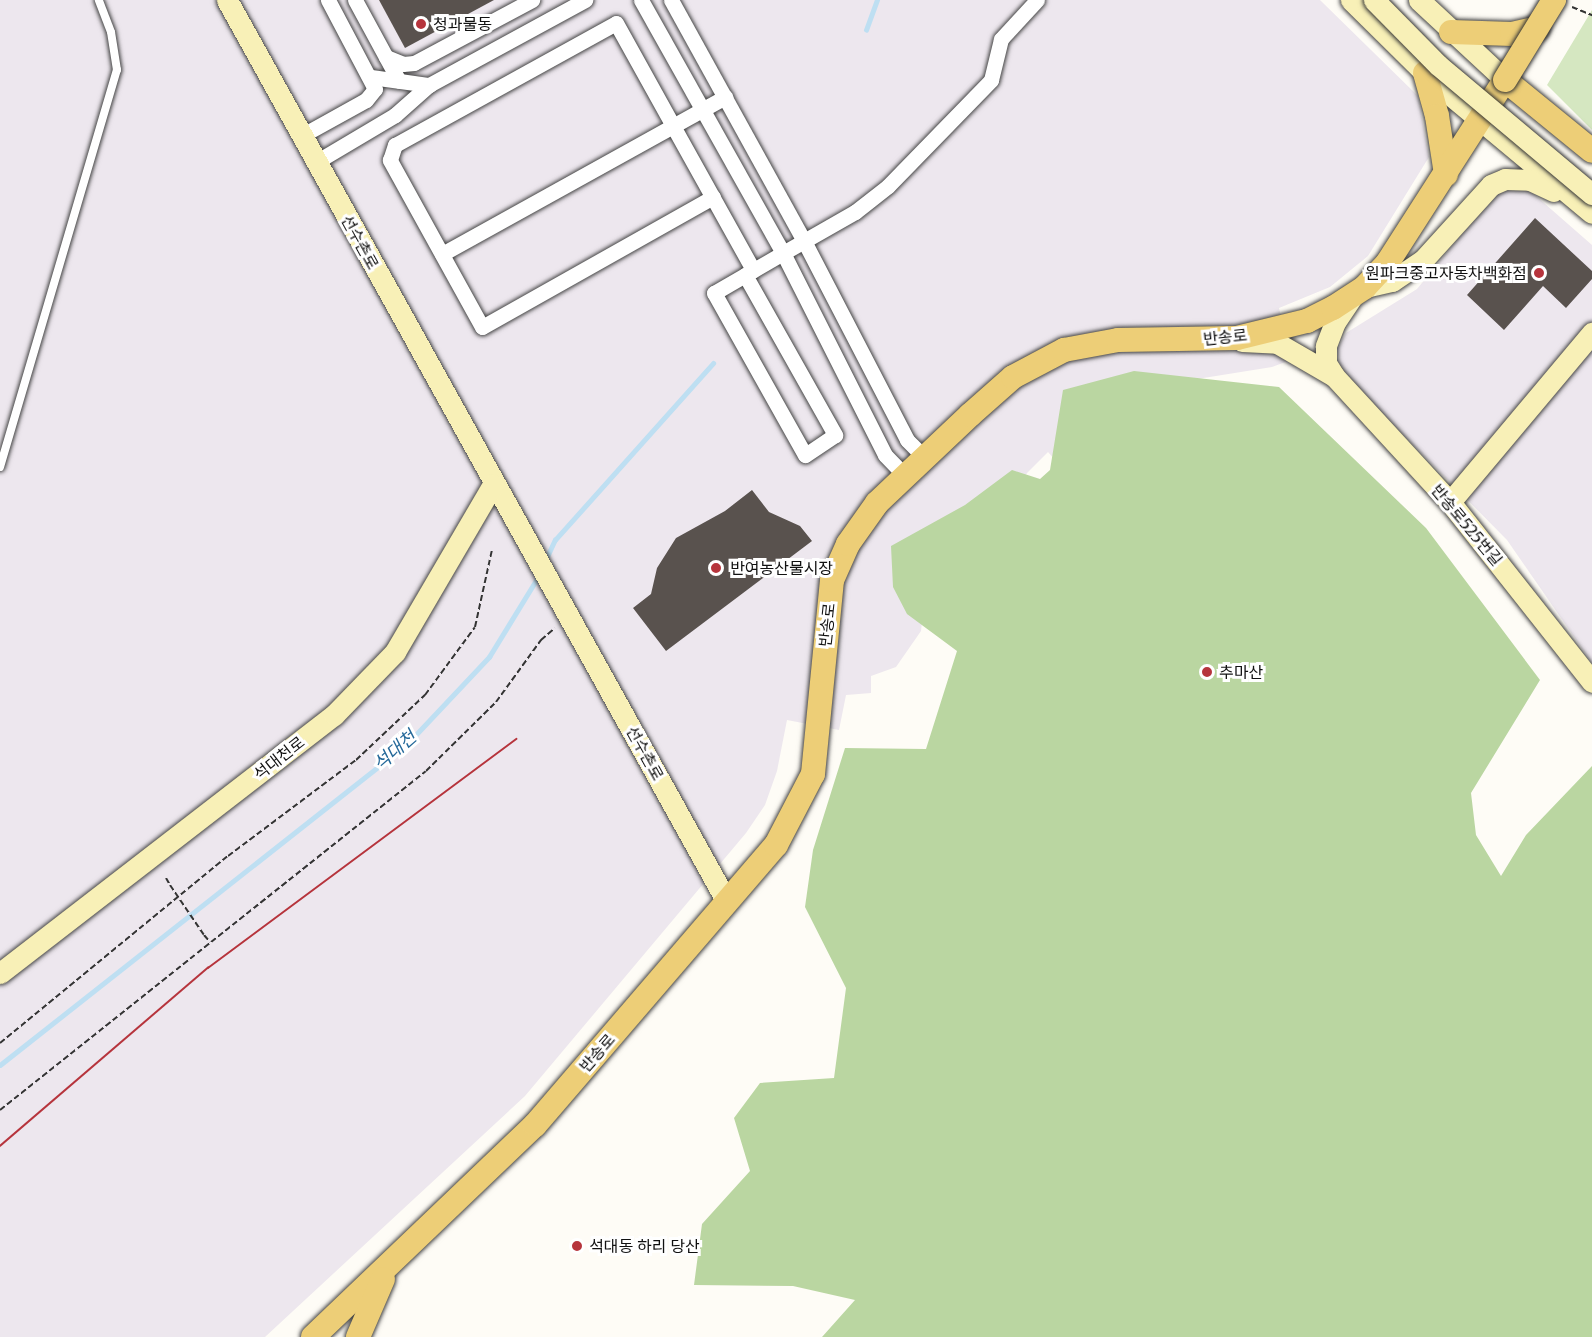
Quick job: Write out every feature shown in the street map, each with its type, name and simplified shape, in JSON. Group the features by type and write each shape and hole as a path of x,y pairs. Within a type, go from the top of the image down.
{"main road":[{"name":"선수촌로","path":"226,0 727,902"},
{"path":"1351,0 1588,204"},
{"path":"1374,0 1431,69 1480,118 1588,204"},
{"path":"1392,0 1446,55 1592,175"},
{"path":"1419,0 1505,80 1592,151"},
{"name":"반송로","path":"313,1337 535,1125 776,845 813,774 832,580 848,544 877,503 1013,376 1064,350 1118,340 1221,339 1307,321 1360,290 1388,262 1446,174 1554,0"},
{"path":"1451,32 1512,34 1537,28"},
{"path":"1431,69 1446,174"},
{"path":"1334,376 1326,363 1326,346 1339,315 1360,290 1392,282 1423,260 1475,199 1505,179 1530,180 1588,204"},
{"path":"1450,502 1592,333"},
{"path":"1221,339 1276,342 1334,376"},
{"name":"반송로525번길","path":"1334,376 1450,502 1592,682"},
{"name":"석대천로","path":"0,973 334,715 395,652 493,484"},
{"path":"358,1337 391,1262"}],"street":[{"path":"301,136 366,100 375,88 328,0"},
{"path":"355,0 399,81"},
{"path":"386,57 403,64 414,63 531,0"},
{"path":"316,162 395,115 429,85 585,0"},
{"path":"641,0 783,253 885,455 906,477"},
{"path":"671,0 804,241 907,440 925,458"},
{"path":"713,197 482,327 390,160 395,146 616,23 713,197 749,273 835,435 805,455 714,293 749,273 783,253 855,212 948,128 991,80 1001,39 1037,0"},
{"path":"371,77 429,85"},
{"path":"442,254 725,97"}],"lane":[{"path":"0,467 117,70 111,32 99,0"}],"path":[{"path":"0,1042 228,856 356,760 425,695 475,627 492,550"},
{"path":"0,1110 426,771 496,702 541,640 555,627"},
{"path":"166,878 210,942"}],"shaded area":[{"path":"0,0 1320,0 1418,96 1429,157 1368,256 1330,287 1279,308 1291,360 1272,367 1166,384 1055,460 1048,452 1027,473 1014,498 922,622 921,631 896,667 871,676 871,693 846,695 839,730 787,720 777,771 765,805 746,833 525,1096 265,1337 0,1337"},
{"path":"1508,186 1528,189 1592,245 1592,663 1507,540 1354,385 1341,370 1337,349 1346,333 1417,289 1496,193"}],"green space":[{"path":"1592,10 1592,130 1547,85"},
{"path":"1134,371 1279,387 1426,528 1540,680 1471,793 1476,835 1501,876 1526,835 1592,766 1592,1337 822,1337 855,1300 793,1286 694,1285 702,1224 750,1171 734,1118 760,1083 834,1078 846,988 805,907 813,850 845,748 926,749 957,651 907,614 893,587 891,546 965,505 1012,470 1040,479 1050,470 1063,390"}],"building":[{"name":"청과물동","path":"379,0 494,0 405,48"},
{"name":"원파크중고자동차백화점","path":"1535,218 1592,271 1592,279 1566,308 1543,286 1504,330 1467,295"},
{"path":"752,490 769,512 800,526 812,541 666,651 633,608 651,594 657,568 676,538 725,511"}],"waterway":[{"name":"석대천","path":"866,30 877,0"},
{"name":"석대천","path":"545,561 555,540 713,363"},
{"name":"석대천","path":"0,1065 407,744 489,657 538,577"}],"tram line":[{"path":"0,1146 208,968 516,739"}],"place":[{"name":"청과물동","path":"421,24"},
{"name":"원파크중고자동차백화점","path":"1539,273"},
{"name":"반여농산물시장","path":"716,568"},
{"name":"추마산","path":"1207,672"},
{"name":"석대동 하리 당산","path":"577,1246"}]}
